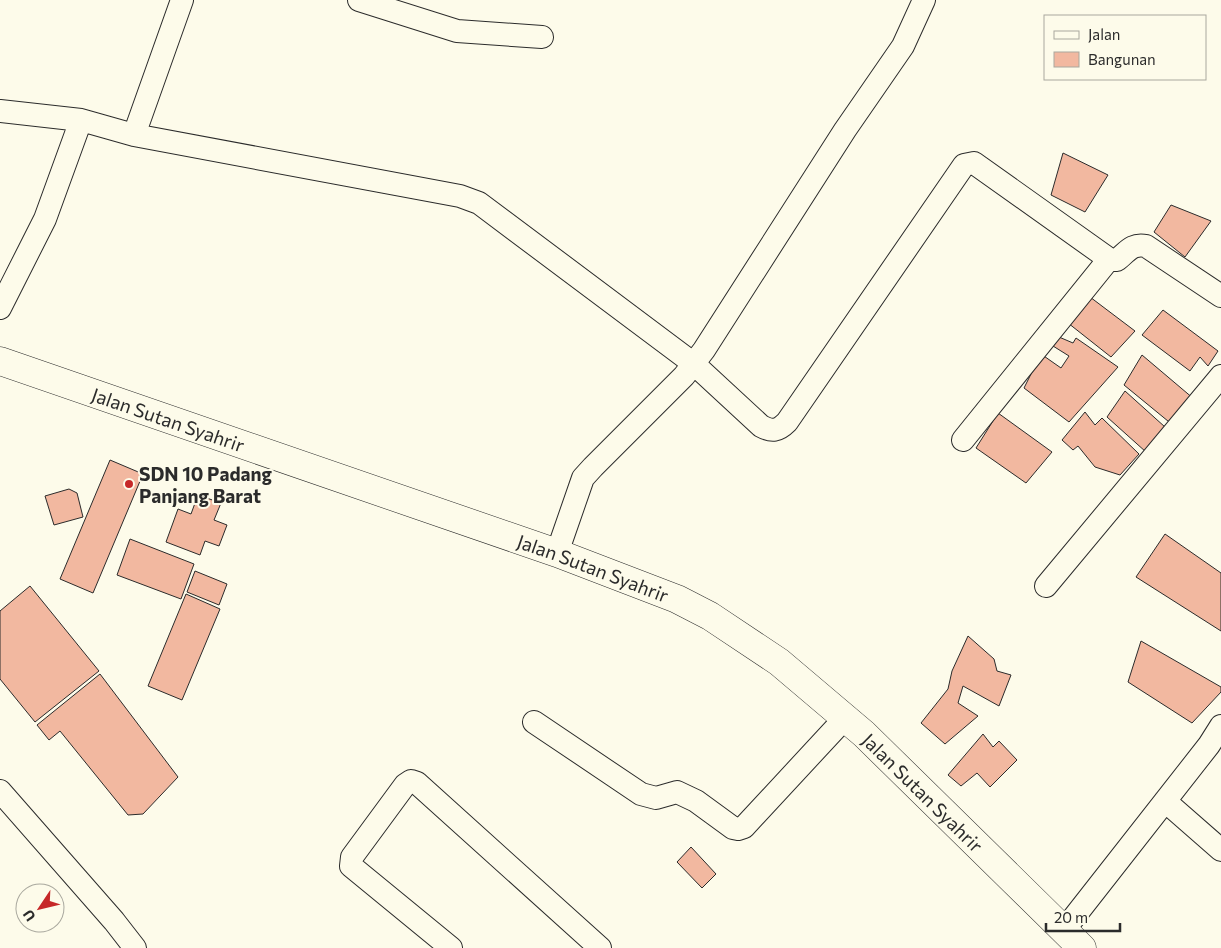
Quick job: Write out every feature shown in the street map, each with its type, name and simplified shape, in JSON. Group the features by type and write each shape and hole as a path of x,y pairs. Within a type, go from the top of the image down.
{"highway":[{"name":"Jalan Sutan Syahrir","path":"0,361 557,553 677,599 710,616 778,662 846,717 1073,939"}],"street":[{"path":"134,134 182,0"},
{"path":"359,0 456,31 542,37"},
{"path":"557,553 583,478 592,466 694,364 845,130 903,46 924,0"},
{"path":"0,111 81,120 134,134 460,196 479,203 694,364 761,426 770,431 779,429 787,422 964,165 974,162 1109,259 1117,260 1130,248 1139,244 1146,246 1221,296"},
{"path":"0,308 45,219 81,120"},
{"path":"963,440 1109,259"},
{"path":"1046,586 1221,376"},
{"path":"534,722 641,794 656,798 678,792 696,801 732,828 738,829 744,826 846,717"},
{"path":"1073,939 1165,801 1215,749 1221,726"},
{"path":"451,948 351,866 352,857 405,784 411,781 417,783 600,948"},
{"path":"0,791 114,921 135,948"},
{"path":"1165,801 1221,850"}],"building":[{"path":"1063,153 1108,175 1085,212 1051,195"},
{"path":"1171,205 1211,221 1185,257 1154,232"},
{"path":"1090,297 1135,331 1111,357 1068,323"},
{"path":"1163,310 1218,351 1208,366 1200,357 1190,371 1142,335"},
{"path":"1059,337 1073,343 1076,338 1118,367 1069,422 1024,388 1041,354 1061,368 1069,356 1053,346"},
{"path":"1142,355 1194,399 1174,426 1124,385"},
{"path":"1125,391 1165,427 1146,452 1107,417"},
{"path":"1085,412 1095,425 1102,418 1139,454 1120,475 1095,467 1078,446 1073,450 1062,440"},
{"path":"998,413 1052,452 1026,483 976,448"},
{"path":"110,460 143,474 93,593 60,579"},
{"path":"69,489 77,493 83,517 54,525 45,496"},
{"path":"198,495 221,503 214,520 227,525 219,546 205,541 200,555 166,542 178,509 191,514"},
{"path":"1165,534 1221,573 1221,631 1136,577"},
{"path":"130,539 194,564 181,599 117,575"},
{"path":"195,571 227,584 219,605 187,592"},
{"path":"30,586 99,671 35,722 0,679 0,611"},
{"path":"186,594 220,609 182,700 148,686"},
{"path":"968,636 994,659 997,671 1011,675 999,706 963,686 958,703 978,716 945,744 921,723 948,689 952,671"},
{"path":"1141,641 1221,687 1221,692 1192,723 1128,682"},
{"path":"100,674 178,777 143,814 128,815 60,731 49,740 37,725"},
{"path":"983,734 993,747 999,741 1017,760 990,787 977,773 961,786 948,775"},
{"path":"691,847 716,874 702,888 677,862"}],"place":[{"name":"SDN 10 Padang Panjang Barat","path":"129,484"}]}
